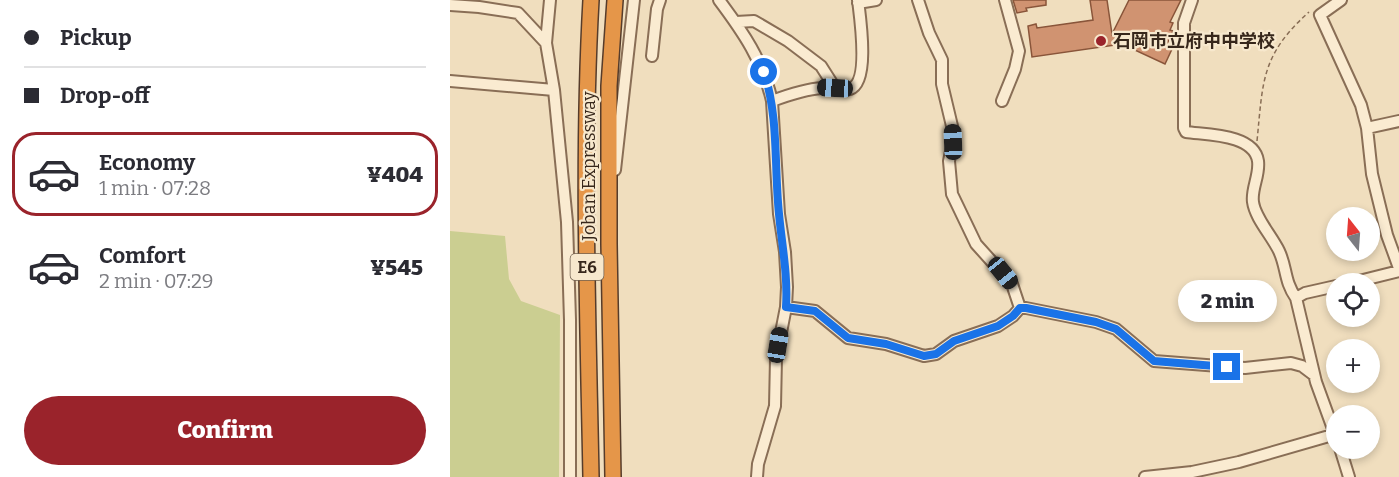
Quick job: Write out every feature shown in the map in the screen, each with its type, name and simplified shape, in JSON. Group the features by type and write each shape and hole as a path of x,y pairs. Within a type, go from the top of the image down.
{"highway":[{"name":"Joban Expressway","path":"589,0 586,88 586,244 591,477"},
{"name":"Joban Expressway","path":"614,477 609,244 609,86 615,0"}],"street":[{"path":"550,0 546,43 554,90 567,222 570,320 570,477"},
{"path":"609,244 620,118 631,42 634,0"},
{"path":"652,56 660,0"},
{"path":"719,0 750,42 764,72 772,101 779,214 786,269 786,307 776,358 775,406 758,464 757,477"},
{"path":"772,101 812,89 852,88 862,70 858,2 876,0"},
{"path":"918,0 929,33 942,60 942,84 952,126 953,142 949,161 952,194 975,244 1012,284 1020,308"},
{"path":"1002,101 1016,69 1019,51 1005,0"},
{"path":"1192,0 1184,22 1184,128 1186,132 1233,138 1252,150 1258,162 1253,203 1256,213 1281,254 1289,287 1296,298 1314,375 1326,408"},
{"path":"1341,0 1320,15 1361,105 1367,129 1372,174 1399,270 1380,275"},
{"path":"450,5 518,13 546,43"},
{"path":"736,22 754,21 788,41 821,66 835,88"},
{"path":"450,81 554,90"},
{"path":"1367,129 1399,121"},
{"path":"1296,298 1305,293 1326,288"},
{"path":"786,307 815,311 848,338 886,344 924,356 936,354 954,341 998,326 1020,308"},
{"path":"1020,308 1096,322 1116,329 1154,361 1245,368 1291,363 1302,366 1314,375"},
{"path":"1145,477 1192,472 1326,439"},
{"path":"1343,459 1349,477"}],"path":[{"path":"1252,150 1257,142 1263,79 1278,44 1308,12 1318,8 1323,13"}],"green space":[{"path":"450,231 505,236 509,279 521,301 560,315 559,477 450,477"}],"building":[{"path":"1013,0 1046,0 1046,5 1026,8 1027,11 1017,13"},
{"path":"1090,0 1107,0 1112,34 1129,0 1181,0 1170,22 1173,23 1170,30 1173,31 1166,46 1172,49 1165,64 1122,44 1032,57 1028,26 1036,24 1037,28 1093,20"}],"place":[{"name":"石岡市立府中中学校","path":"1101,41"}],"route":[{"path":"764,72 772,101 779,214 785,252 786,307 815,311 848,338 886,344 917,356 936,354 954,341 998,326 1020,308 1026,308 1096,322 1116,329 1154,361 1227,367"}]}
